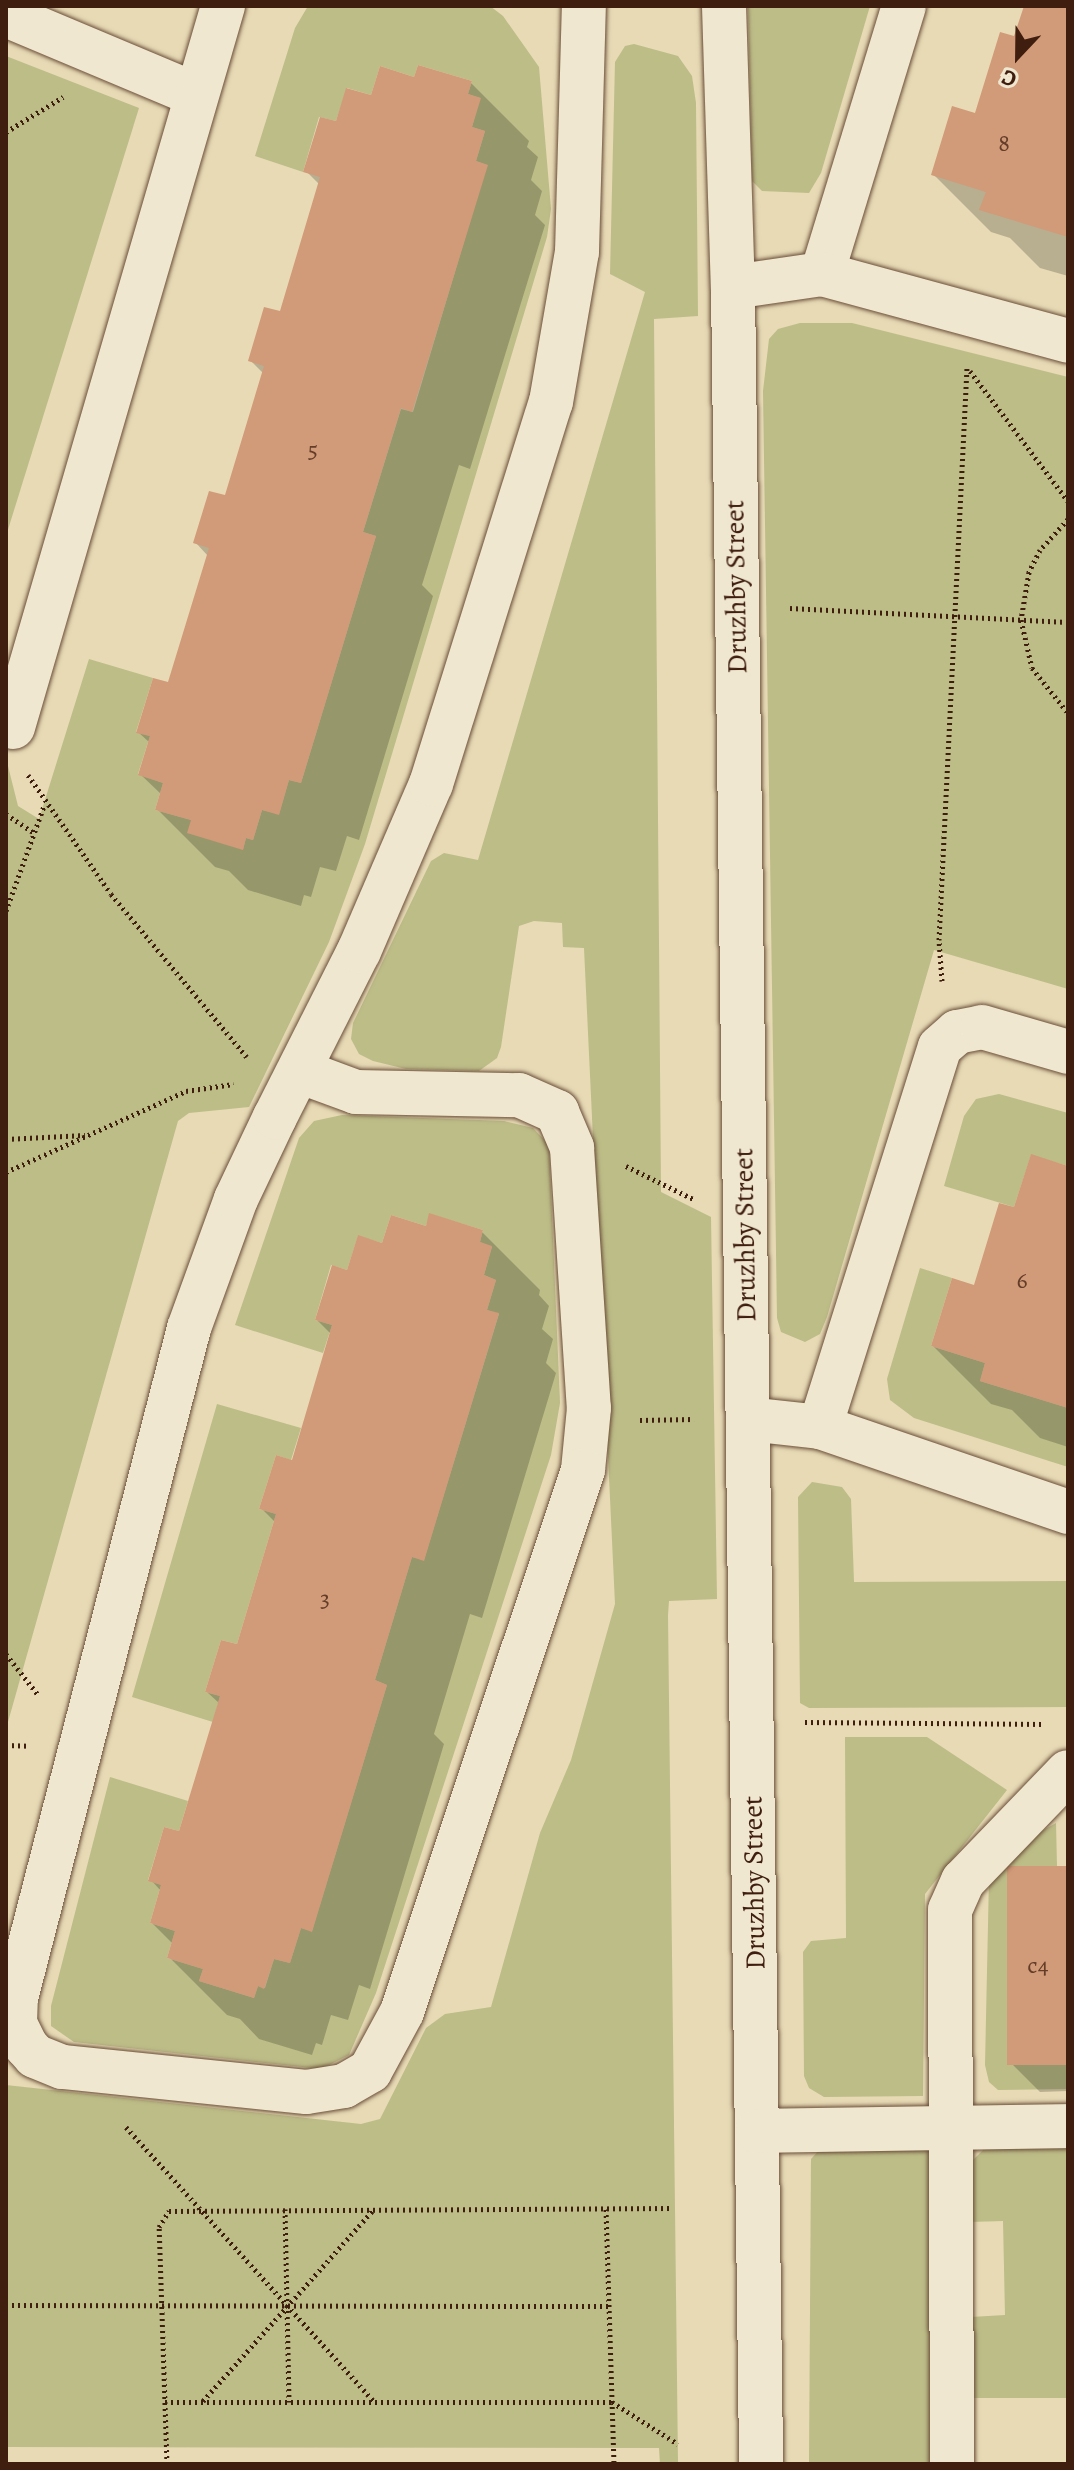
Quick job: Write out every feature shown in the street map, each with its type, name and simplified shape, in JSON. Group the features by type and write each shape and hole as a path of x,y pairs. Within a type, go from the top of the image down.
{"street":[{"path":"13,727 223,6"},
{"path":"295,1080 356,1092 532,1098 557,1112 570,1139 589,1408 583,1470 386,2047 359,2080 306,2092 48,2063 26,2046 15,2023 16,1998 199,1293 236,1199 295,1080 431,784 551,402 577,252 584,6"},
{"path":"822,274 904,6"},
{"name":"Druzhby Street","path":"718,7 733,287 761,2464"},
{"path":"6,15 196,95"},
{"path":"733,287 822,274 1068,341"},
{"path":"820,1427 935,1058 957,1032 982,1027 1068,1052"},
{"path":"748,1419 820,1427 1068,1512"},
{"path":"952,2464 948,2128 953,1900 963,1881 1068,1772"},
{"path":"758,2131 1068,2126"}],"path":[{"path":"918,301 1068,501"},
{"path":"957,1032 943,984 939,940 967,367"},
{"path":"1068,519 1040,550 1029,572 1021,620 1032,668 1068,713"},
{"path":"790,608 1068,622"},
{"path":"6,911 44,805 243,1054 295,1080"},
{"path":"6,814 34,833"},
{"path":"6,1172 206,1086 295,1080"},
{"path":"6,1139 90,1134"},
{"path":"570,1139 744,1223"},
{"path":"788,1722 1052,1724"},
{"path":"73,2068 375,2402"},
{"path":"167,2464 160,2220 169,2211 673,2208"},
{"path":"285,2209 289,2402"},
{"path":"202,2402 374,2209"},
{"path":"606,2209 614,2464"},
{"path":"6,2305 609,2306"},
{"path":"165,2402 612,2402 678,2444"}],"green space":[{"path":"308,6 490,6 503,16 539,67 551,209 547,237 365,844 329,942 249,1107 189,1113 178,1121 6,1729 6,758 18,806 39,819 89,659 153,678 136,732 150,736 138,774 163,783 155,810 191,820 243,849 246,838 253,840 262,810 279,814 289,780 301,783 376,536 363,532 401,409 413,412 487,165 476,161 485,131 472,127 480,98 468,94 472,81 418,65 414,77 380,66 371,95 347,88 336,121 319,117 303,172 255,156 295,28"},
{"path":"748,6 870,6 821,173 809,193 762,191 752,181"},
{"path":"634,44 678,56 692,76 696,103 698,316 654,319 661,1192 711,1217 717,1599 669,1601 668,1615 678,2464 660,2464 659,2448 6,2447 6,2085 361,2124 380,2119 426,2028 445,2014 491,2007 540,1833 571,1760 615,1604 584,948 563,947 562,923 534,921 519,926 501,1047 497,1058 479,1071 406,1069 373,1061 359,1054 351,1039 353,1023 431,861 444,853 478,860 645,292 610,274 615,62 625,46"},
{"path":"6,56 139,108 6,536"},
{"path":"800,323 852,323 1068,377 1068,989 934,950 827,1317 820,1334 805,1342 781,1332 777,1318 763,391 769,339 778,329"},
{"path":"999,1094 1068,1113 1068,1166 1031,1155 1014,1207 944,1186 964,1116 976,1099"},
{"path":"342,1115 504,1121 533,1128 549,1145 560,1403 551,1455 376,1993 349,2055 321,2069 74,2042 51,2026 51,2006 110,1777 188,1801 179,1831 164,1827 148,1880 161,1885 150,1923 175,1931 167,1958 203,1969 199,1981 254,1998 258,1986 265,1988 274,1959 290,1963 301,1928 312,1931 387,1685 375,1680 412,1557 424,1560 499,1314 487,1310 496,1280 484,1275 492,1247 480,1242 483,1230 430,1214 426,1226 391,1215 382,1243 358,1236 347,1270 331,1265 315,1320 332,1325 323,1353 235,1325 299,1138 314,1121"},
{"path":"920,1268 952,1278 931,1346 985,1363 980,1381 1068,1408 1068,1467 914,1418 890,1400 887,1379"},
{"path":"217,1404 301,1428 291,1460 276,1455 259,1509 276,1514 237,1644 221,1640 205,1692 220,1696 213,1722 132,1697"},
{"path":"812,1482 842,1487 851,1499 854,1582 1068,1581 1068,1707 809,1708 800,1703 798,1497"},
{"path":"845,1737 927,1737 1007,1790 925,1894 923,2096 824,2097 809,2088 804,2076 803,1952 811,1941 846,1938"},
{"path":"1056,1823 1057,1866 1007,1868 1010,2065 1068,2065 1068,2089 998,2090 989,2082 985,2065 989,1878 1005,1852"},
{"path":"930,2145 934,2464 809,2464 811,2159 820,2149"},
{"path":"987,2146 1068,2146 1068,2398 972,2398 971,2317 1005,2315 1003,2221 969,2222 972,2161"}],"building":[{"path":"1024,6 1068,6 1068,237 979,210 986,192 931,175 952,106 975,113 1000,32 1014,36"},
{"path":"418,65 472,81 468,94 481,98 472,127 485,131 476,161 488,165 412,412 401,408 363,532 376,536 301,783 289,780 279,815 262,810 253,840 246,838 243,850 187,833 191,820 155,810 163,783 138,775 150,736 136,733 153,678 168,682 209,548 193,543 209,491 225,495 264,366 248,361 264,307 280,311 320,177 303,172 320,117 336,121 346,88 371,95 380,66 414,77"},
{"path":"1031,1154 1068,1166 1068,1408 980,1381 985,1363 931,1346 952,1278 974,1285 999,1203 1014,1207"},
{"path":"429,1213 483,1230 480,1242 492,1246 484,1275 496,1280 487,1310 499,1313 424,1561 412,1557 375,1680 387,1685 312,1932 301,1928 290,1963 274,1959 264,1989 258,1986 254,1998 199,1981 203,1969 167,1958 175,1931 150,1923 161,1885 148,1881 164,1827 179,1831 220,1696 205,1692 221,1640 237,1644 276,1514 259,1509 276,1455 292,1460 332,1325 315,1320 332,1265 347,1270 358,1235 382,1243 391,1215 426,1226"},
{"path":"1007,1866 1068,1866 1068,2065 1007,2065"}]}
